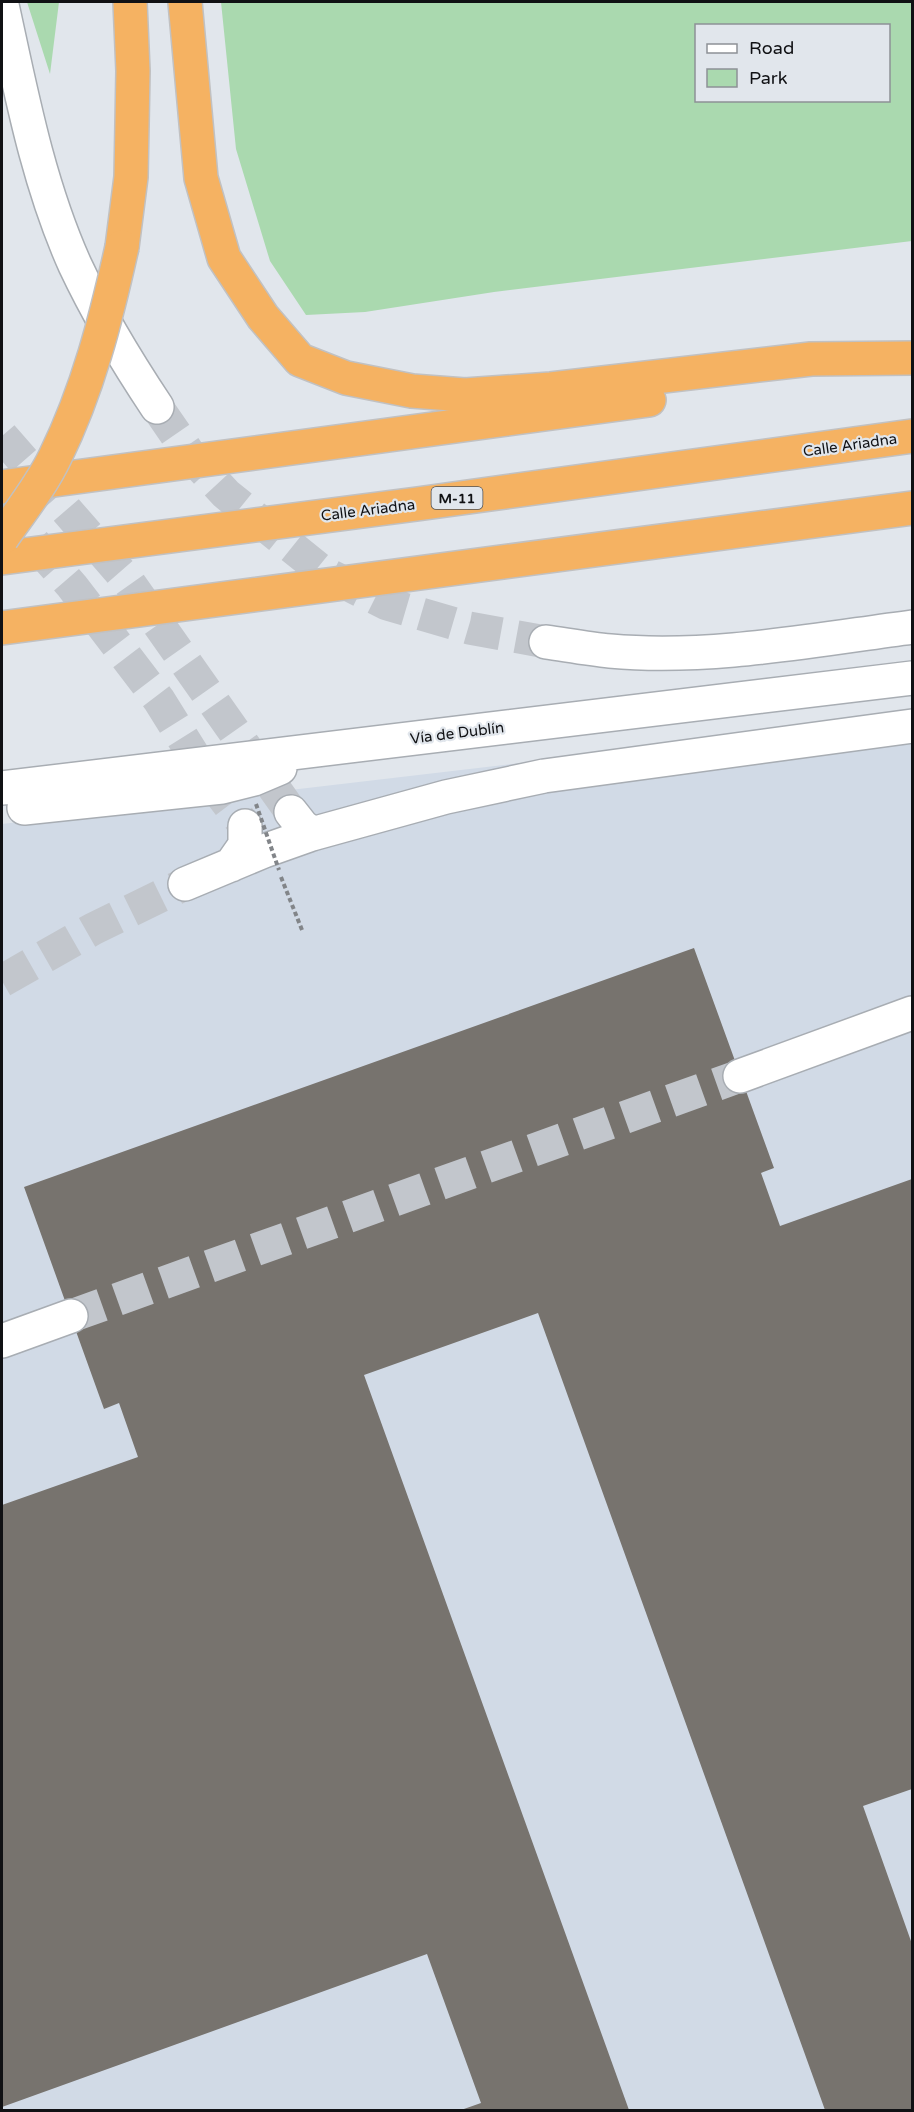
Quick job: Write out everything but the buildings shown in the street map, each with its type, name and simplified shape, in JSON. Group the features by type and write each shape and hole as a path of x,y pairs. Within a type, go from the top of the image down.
{"highway":[{"path":"2,538 54,459 74,414 109,306 122,247 131,177 133,70 130,2"},
{"path":"185,2 201,178 224,258 263,317 300,360 346,378 412,391 465,395 551,389 811,359 912,358"},
{"path":"2,487 158,468 912,364"},
{"name":"Calle Ariadna","path":"2,558 912,436"},
{"path":"2,628 912,508"}],"street":[{"path":"2,5 45,184 75,265 124,356 157,407"},
{"path":"546,642 611,651 699,652 912,627"},
{"name":"Vía de Dublín","path":"2,788 912,678"},
{"path":"185,884 231,865 301,823 544,776 912,726"},
{"path":"2,811 222,787 254,779 315,750"},
{"path":"231,865 245,845 250,815"},
{"path":"740,1076 912,1013"},
{"path":"2,1341 71,1316"}],"path":[{"path":"250,815 279,870 302,930"}],"shaded area":[{"path":"912,717 912,2110 2,2110 2,824"}],"green space":[{"path":"27,2 59,2 50,74"},
{"path":"221,2 912,2 912,241 494,292 365,312 306,315 270,261 236,149"}],"tunnel":[{"path":"157,407 190,455 226,494 323,572 387,604 469,628 546,642"},
{"path":"2,436 128,581 291,812"},
{"path":"2,506 72,586 159,700 204,772 245,826"},
{"path":"2,981 93,929 185,884"},
{"path":"71,1316 740,1076"}]}
